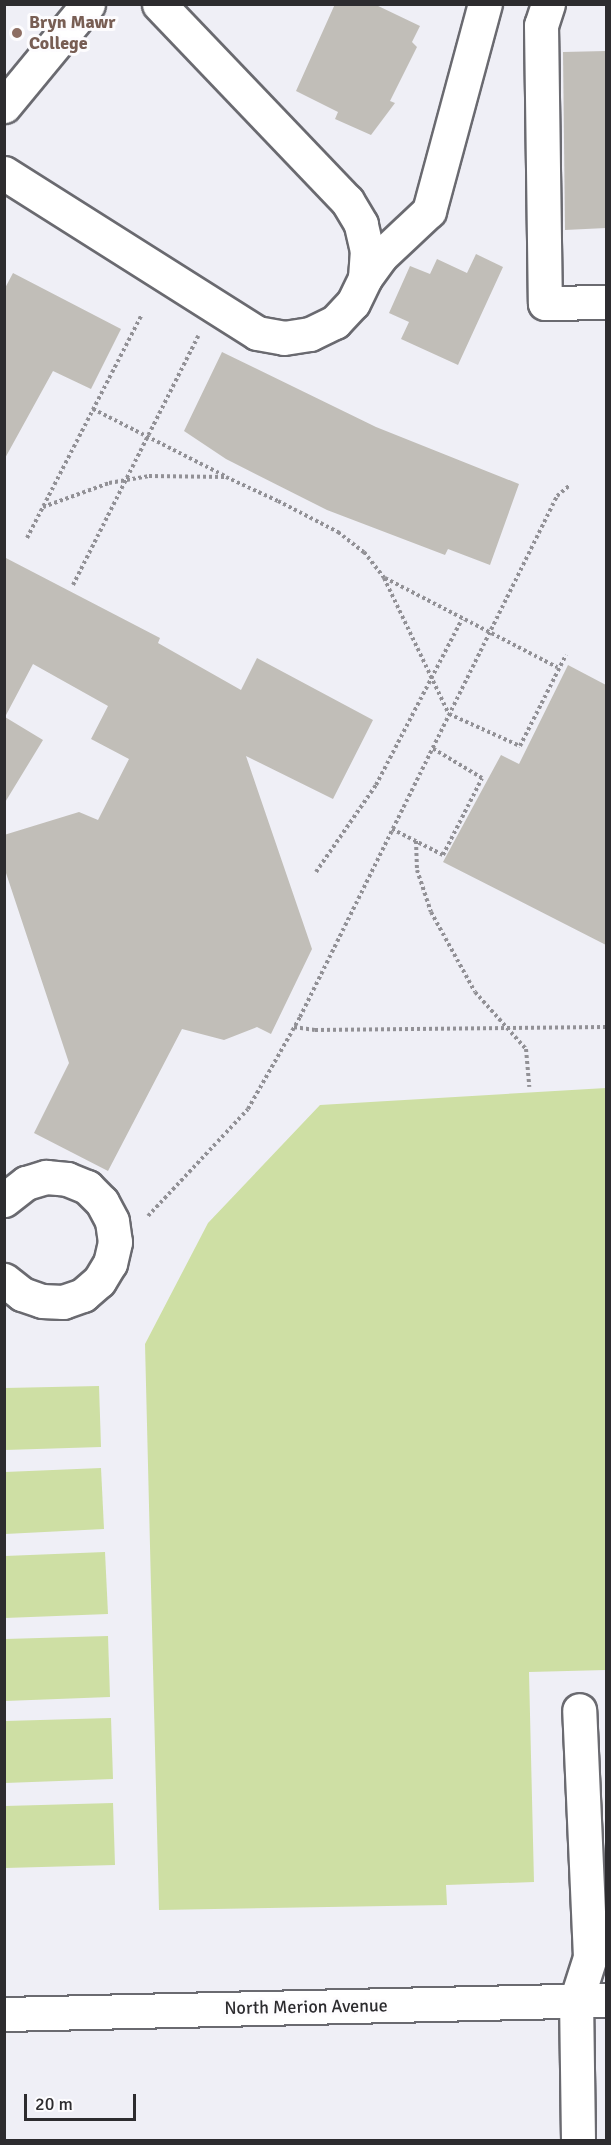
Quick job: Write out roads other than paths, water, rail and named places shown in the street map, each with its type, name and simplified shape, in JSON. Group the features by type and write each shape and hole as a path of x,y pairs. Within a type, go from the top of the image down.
{"street":[{"path":"4,106 88,4"},
{"path":"159,4 347,201 361,224 368,251 365,278"},
{"path":"4,173 257,333 284,338 301,336 335,322 353,303 365,278 380,257 429,211 485,4"},
{"path":"548,4 541,25 545,303 606,302"},
{"path":"4,1200 26,1183 46,1177 67,1179 87,1187 102,1202 112,1221 115,1242 110,1263 99,1281 83,1295 63,1302 42,1301 10,1291"},
{"path":"578,2140 591,2001 579,1710"},
{"name":"North Merion Avenue","path":"4,2013 591,2001"}],"place":[{"name":"Bryn Mawr College","path":"17,33"}]}
